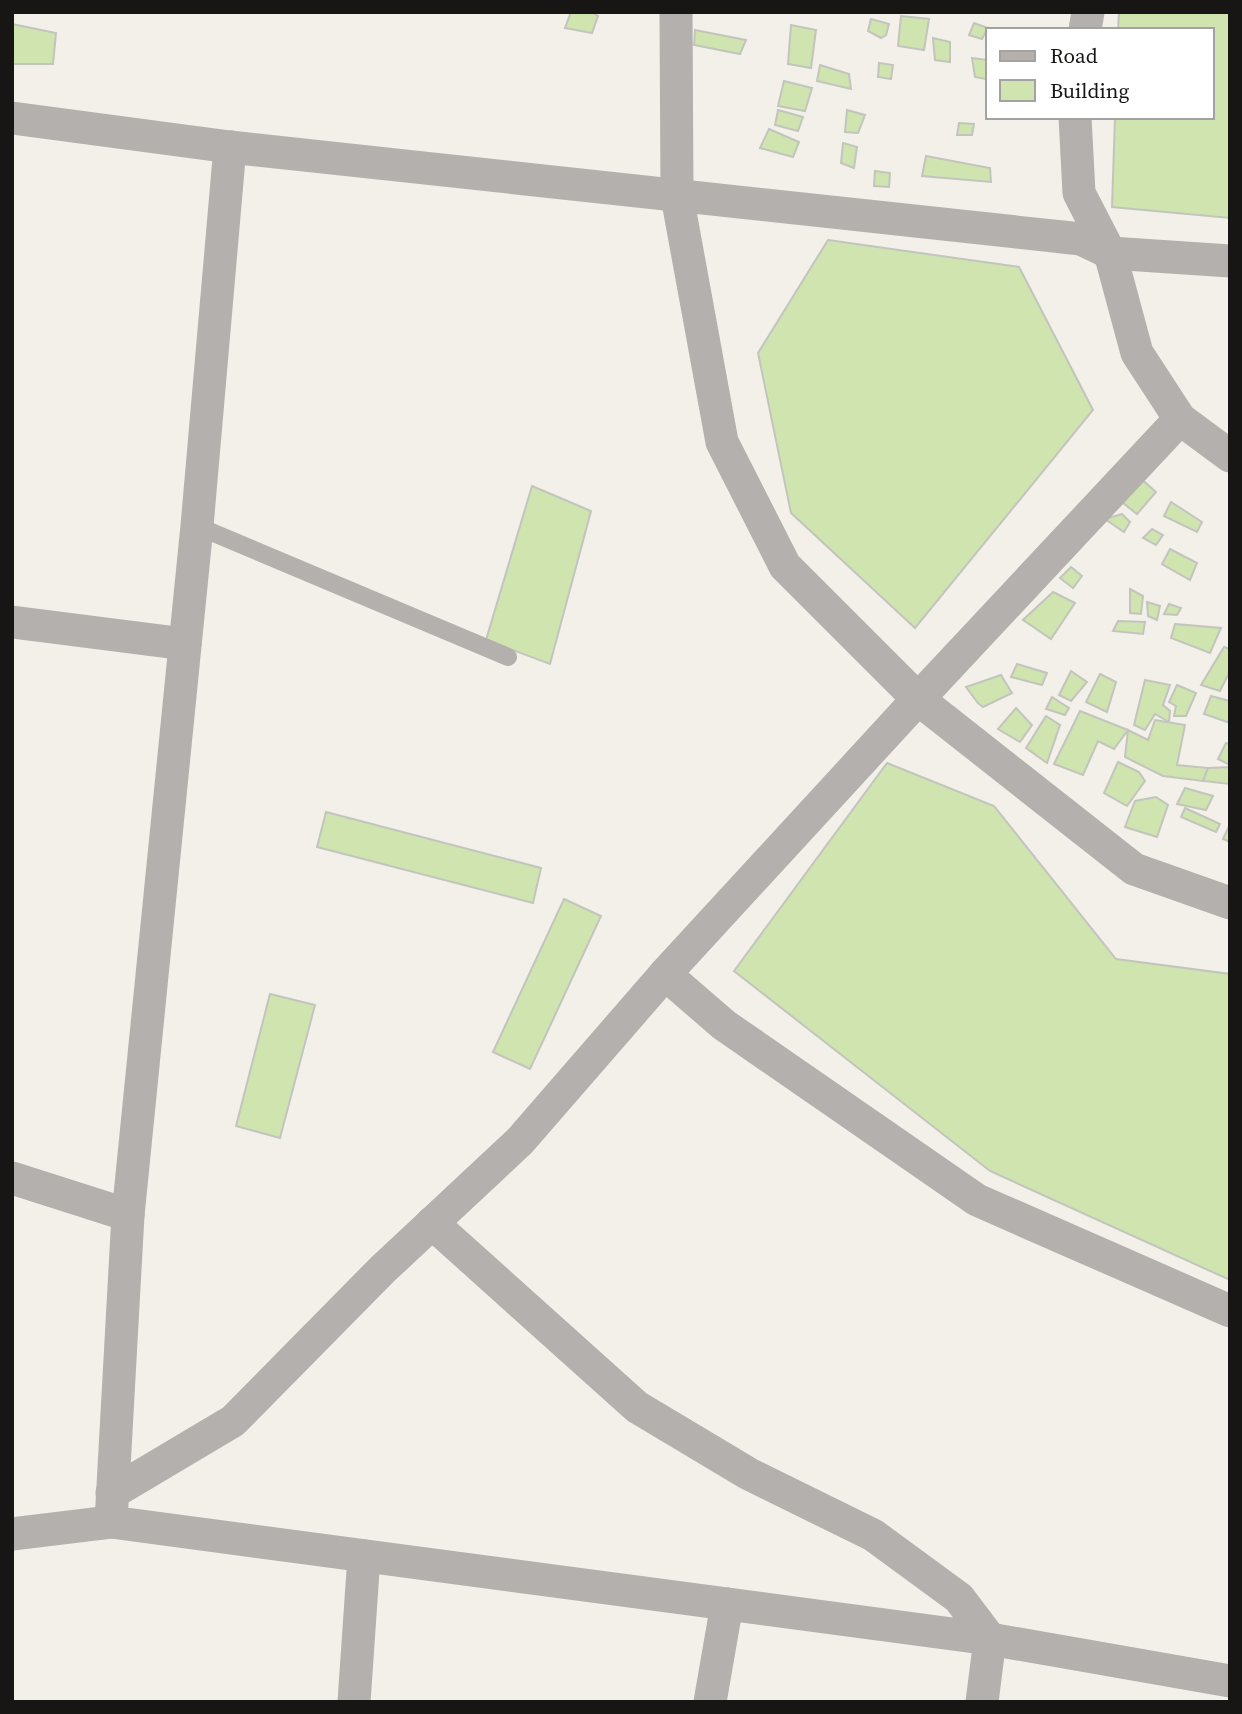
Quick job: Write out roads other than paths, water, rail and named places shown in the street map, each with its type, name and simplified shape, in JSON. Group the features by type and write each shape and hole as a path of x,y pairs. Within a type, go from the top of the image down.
{"street":[{"path":"676,12 677,196 722,442 785,566 918,699 1134,869 1230,903"},
{"path":"12,118 230,148 1081,239 1110,253 1230,261"},
{"path":"1075,119 1079,193 1110,253 1137,353 1180,419 1230,456"},
{"path":"112,1507 128,1215 197,526 230,148"},
{"path":"12,1534 112,1507 233,1421 383,1269 520,1142 665,974 1180,419"},
{"path":"12,622 185,644"},
{"path":"665,974 724,1025 977,1200 1230,1311"},
{"path":"12,1178 128,1215"},
{"path":"432,1223 637,1407 749,1474 873,1535 959,1598 990,1639 982,1702"},
{"path":"112,1507 364,1556 990,1639 1230,1681"},
{"path":"354,1702 364,1556"},
{"path":"710,1702 727,1604"}],"lane":[{"path":"197,526 508,657"}]}
